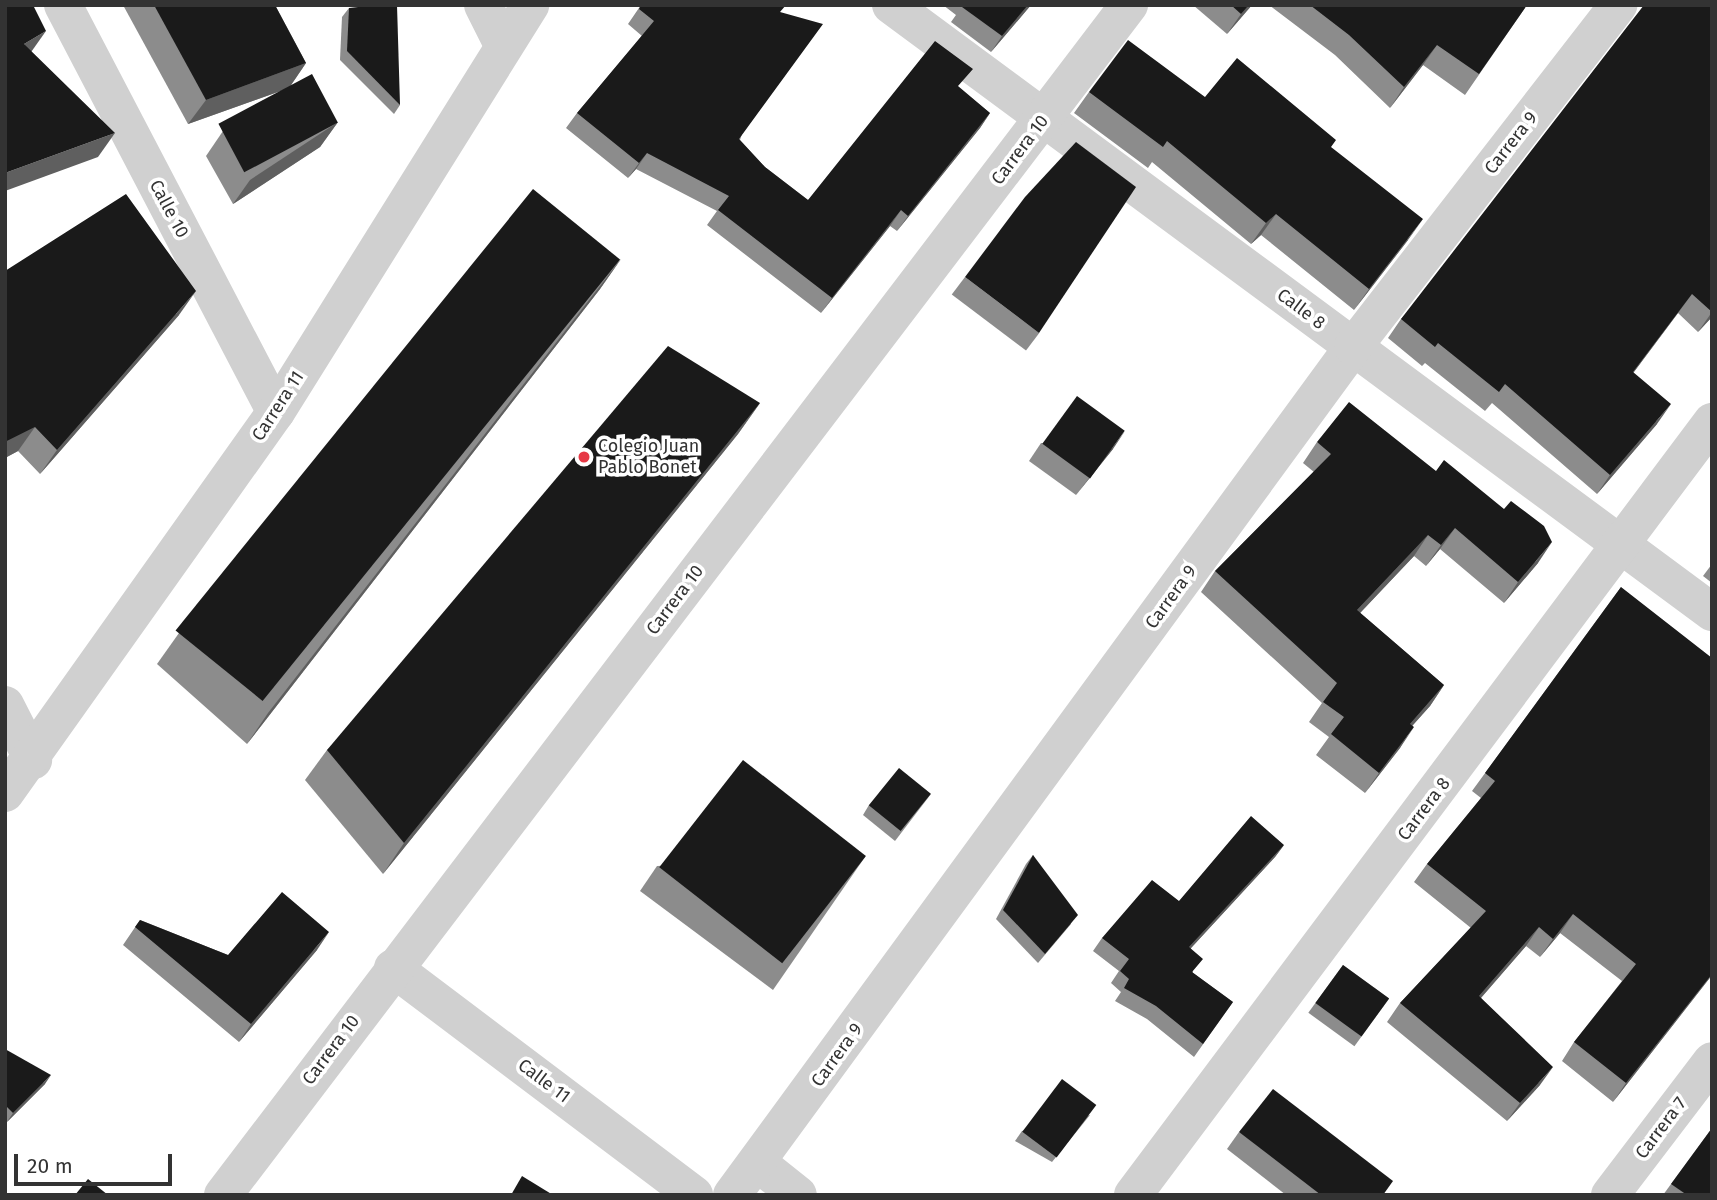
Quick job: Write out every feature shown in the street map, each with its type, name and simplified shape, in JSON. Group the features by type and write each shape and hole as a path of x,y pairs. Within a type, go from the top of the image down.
{"street":[{"name":"Calle 10","path":"63,5 276,412"},
{"path":"482,5 502,43"},
{"name":"Carrera 11","path":"5,793 33,760 276,412 502,43 530,5"},
{"name":"Calle 8","path":"891,5 1712,612"},
{"name":"Carrera 10","path":"223,1195 393,968 1129,5"},
{"name":"Carrera 9","path":"732,1195 1353,347 1618,5"},
{"name":"Carrera 8","path":"1133,1195 1622,546 1712,422"},
{"path":"5,705 33,760"},
{"name":"Calle 11","path":"393,968 694,1195"},
{"name":"Carrera 7","path":"1610,1195 1712,1061"},
{"path":"758,1163 798,1195"}],"building":[{"path":"5,5 33,5 46,31 24,44 115,133 5,173"},
{"path":"154,5 275,5 306,63 206,100"},
{"path":"397,5 400,105 347,51 349,8"},
{"path":"641,5 786,5 780,12 823,24 739,139 765,167 808,200 935,41 973,69 958,86 990,113 908,216 901,210 832,298 718,210 729,196 647,153 639,163 577,113 654,21 639,9"},
{"path":"1028,5 1002,36 962,7"},
{"path":"1231,5 1249,5 1241,14"},
{"path":"1310,5 1527,5 1479,74 1437,45 1404,87 1349,35"},
{"path":"1644,5 1712,5 1712,312 1692,294 1633,372 1671,404 1610,475 1505,384 1499,392 1438,343 1435,347 1401,319"},
{"path":"1128,40 1205,97 1237,58 1336,140 1331,147 1423,219 1369,289 1276,214 1266,223 1167,141 1163,147 1089,92"},
{"path":"312,74 338,123 244,172 218,124"},
{"path":"1076,142 1136,187 1039,333 965,277 1025,197"},
{"path":"533,189 620,259 263,701 176,630"},
{"path":"126,194 196,291 57,450 35,427 5,442 5,271"},
{"path":"668,346 760,403 404,843 327,750"},
{"path":"1077,396 1125,431 1090,478 1042,444"},
{"path":"1349,402 1436,471 1444,460 1504,509 1511,501 1544,526 1552,542 1518,582 1455,528 1441,545 1428,535 1357,610 1444,685 1410,724 1414,727 1379,773 1331,734 1344,717 1323,702 1337,683 1215,571 1331,454 1317,442"},
{"path":"1621,587 1712,658 1712,974 1626,1083 1574,1042 1636,964 1573,914 1553,939 1539,927 1479,996 1553,1067 1520,1103 1400,1003 1486,911 1427,864 1495,781 1485,773"},
{"path":"743,760 866,856 782,963 659,867"},
{"path":"899,768 931,794 901,831 869,805"},
{"path":"1251,816 1284,845 1189,947 1203,959 1192,972 1233,1002 1203,1044 1156,1006 1124,988 1129,979 1120,971 1129,959 1102,938 1152,880 1179,901"},
{"path":"1033,855 1078,915 1045,954 1003,910"},
{"path":"282,892 329,932 251,1024 135,927 140,920 228,955"},
{"path":"1343,965 1389,999 1361,1037 1315,1003"},
{"path":"5,1049 51,1075 13,1113 5,1105"},
{"path":"1062,1079 1096,1105 1057,1158 1022,1132"},
{"path":"1273,1089 1393,1181 1383,1195 1321,1195 1239,1132"},
{"path":"1712,1128 1712,1195 1687,1195 1671,1184"},
{"path":"522,1176 553,1195 511,1195"},
{"path":"88,1179 108,1195 75,1195"}],"place":[{"name":"Colegio Juan Pablo Bonet","path":"584,457"}]}
